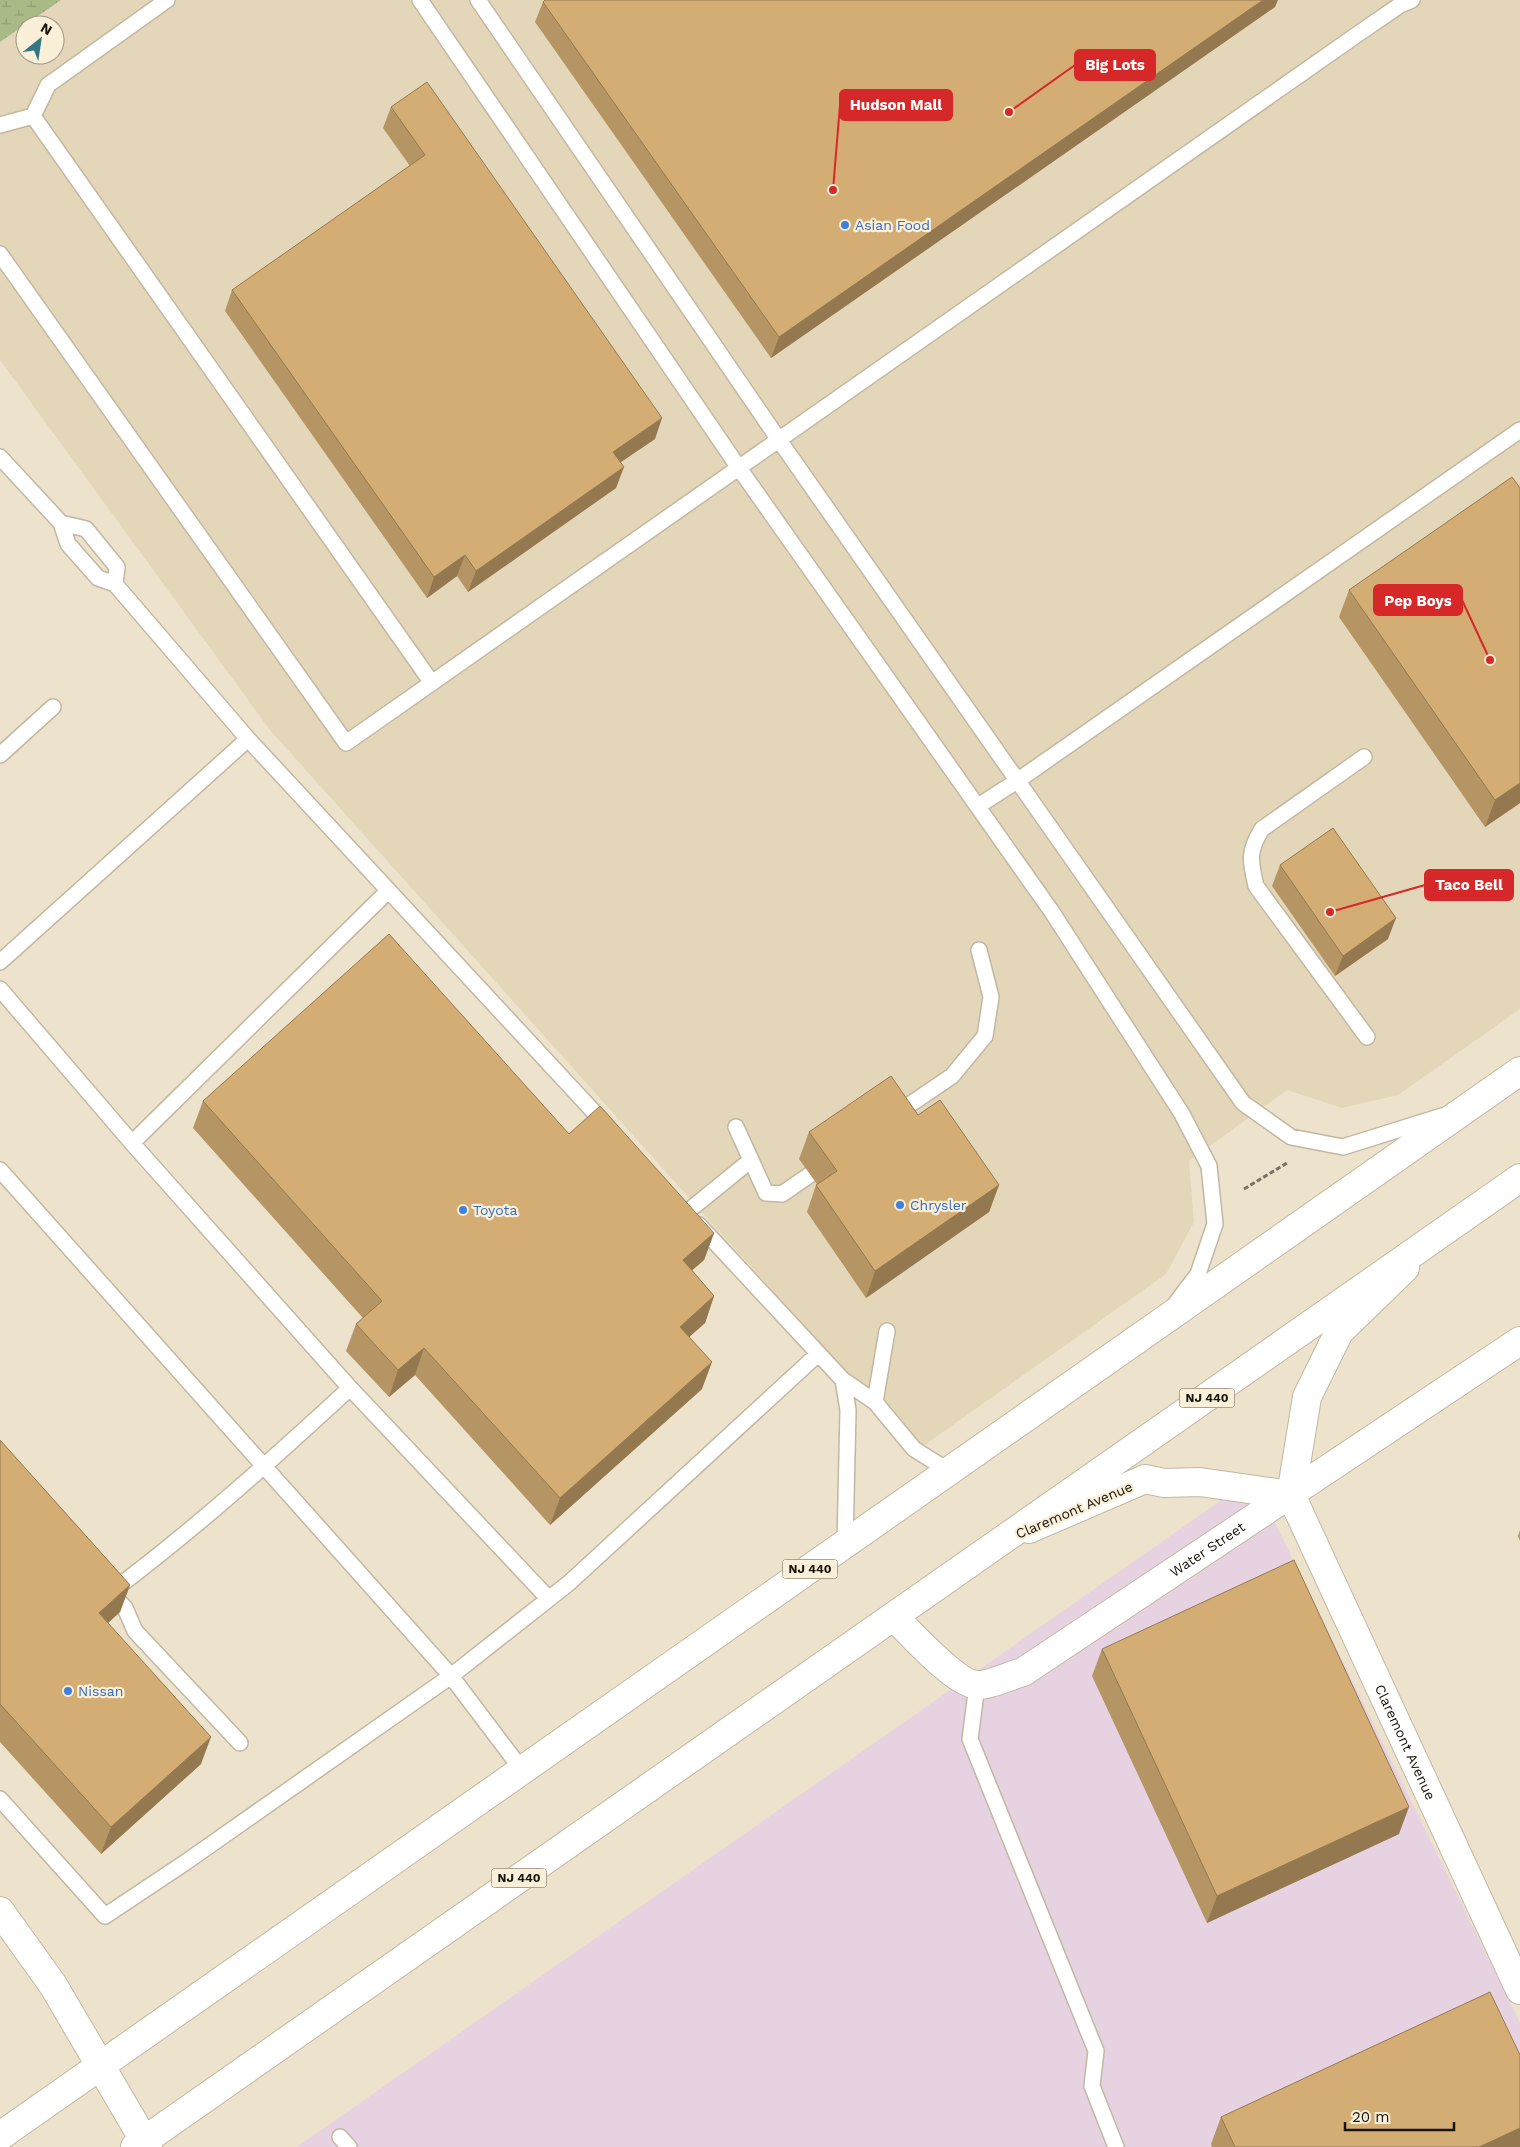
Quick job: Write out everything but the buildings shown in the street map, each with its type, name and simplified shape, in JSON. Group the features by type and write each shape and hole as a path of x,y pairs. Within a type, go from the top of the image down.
{"main road":[{"name":"NJ 440","path":"0,2136 1520,1071"},
{"name":"NJ 440","path":"143,2145 1520,1178"},
{"path":"1291,1495 1307,1397 1339,1332 1439,1235"},
{"name":"Water Street","path":"977,1685 1022,1672 1291,1495 1455,1382 1520,1341"},
{"name":"Claremont Avenue","path":"1006,1539 1145,1479 1164,1482 1200,1482 1291,1495 1520,1990"},
{"path":"894,1617 939,1661 960,1678 977,1685"},
{"path":"0,1911 53,1985 143,2145"},
{"path":"0,2124 55,2097"}],"lane":[{"path":"0,125 33,116 48,85 167,0"},
{"path":"420,0 739,468 1052,912 1177,1105 1209,1166 1215,1224 1198,1274 1160,1324"},
{"path":"478,0 779,440 1242,1103 1291,1137 1343,1147 1468,1108"},
{"path":"0,254 346,743 1400,5 1412,0"},
{"path":"33,116 432,683"},
{"path":"978,806 1017,781 1520,430"},
{"path":"0,458 61,523 68,544 98,578 115,584 248,739 619,1139"},
{"path":"61,523 86,529 117,566 115,584"},
{"path":"0,755 53,707"},
{"path":"0,962 248,739"},
{"path":"1364,757 1262,829 1253,843 1251,864 1256,886 1367,1037"},
{"path":"132,1143 388,891"},
{"path":"891,1117 952,1076 985,1036 991,996 978,950"},
{"path":"0,989 132,1143 350,1388 549,1599"},
{"path":"736,1128 766,1193 782,1194 811,1174"},
{"path":"687,1212 751,1160"},
{"path":"0,1170 451,1676 522,1770"},
{"path":"674,1198 843,1380 875,1402 914,1449 950,1471"},
{"path":"875,1402 887,1331"},
{"path":"0,1799 105,1916 186,1862 451,1676 549,1599 569,1583 818,1354"},
{"path":"843,1380 848,1410 845,1544"},
{"path":"111,1592 168,1548 265,1467 350,1388"},
{"path":"98,1578 125,1608 135,1631 240,1743"},
{"path":"977,1685 970,1739 1096,2051 1092,2086 1116,2147"}],"path":[{"path":"1244,1189 1291,1161"}],"shaded area":[{"path":"61,0 1520,0 1520,1009 1398,1095 1342,1108 1287,1090 1189,1161 1194,1222 1166,1274 916,1451 270,730 0,360 0,42 15,32 15,65 65,65 65,15 39,15"},
{"path":"1253,1478 1520,2023 1520,2147 297,2147"}],"green space":[{"path":"0,0 61,0 39,15 15,15 15,32 0,42"}],"place":[{"name":"Big Lots","path":"1009,112"},
{"name":"Hudson Mall","path":"833,190"},
{"name":"Asian Food","path":"845,225"},
{"name":"Pep Boys","path":"1490,660"},
{"name":"Taco Bell","path":"1330,912"},
{"name":"Chrysler","path":"900,1205"},
{"name":"Toyota","path":"463,1210"},
{"name":"Nissan","path":"68,1691"}]}
